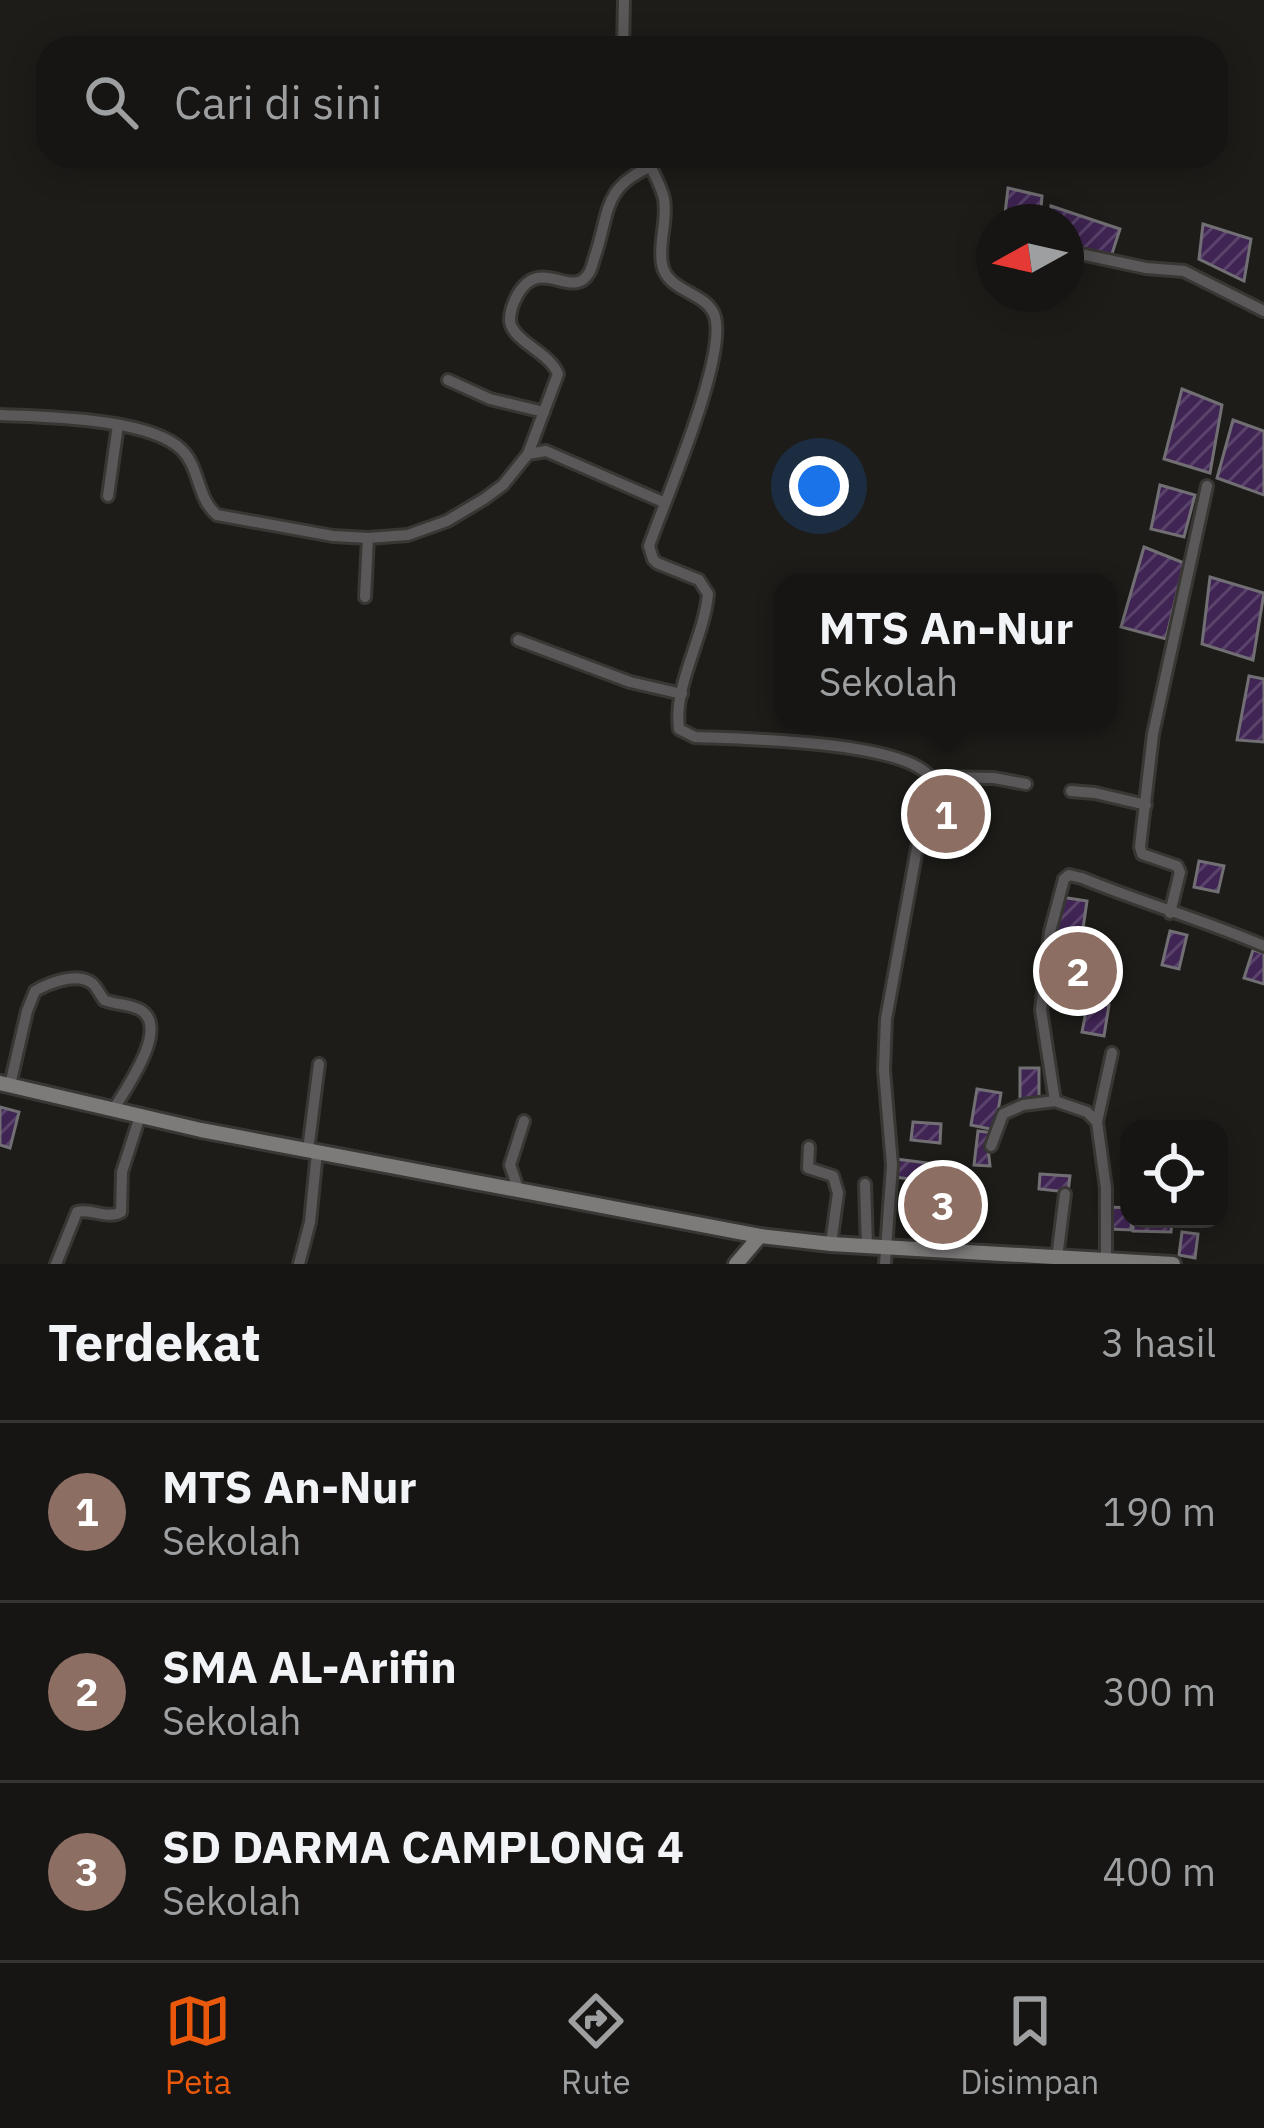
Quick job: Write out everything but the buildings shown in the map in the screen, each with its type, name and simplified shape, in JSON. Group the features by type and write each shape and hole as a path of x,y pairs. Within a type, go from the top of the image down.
{"street":[{"path":"623,36 624,0"},
{"path":"0,415 85,419 134,428 178,446 217,515 368,538 408,535 447,521 503,485 528,454 556,380 557,368 513,329 510,318 516,296 536,277 571,284 589,273 612,195 640,168"},
{"path":"651,168 664,200 663,267 674,283 707,304 716,323 716,346 704,397 649,546 653,559 699,580 708,594 677,716 680,729 695,737 841,747 904,760 922,767 930,777 886,1018 884,1070 892,1165 885,1264"},
{"path":"1084,255 1190,273 1264,311"},
{"path":"448,380 490,399 544,412"},
{"path":"108,496 118,425"},
{"path":"528,454 547,451 663,502"},
{"path":"1170,913 1180,872 1177,866 1140,852 1153,734 1207,486"},
{"path":"365,597 368,538"},
{"path":"518,640 630,682 682,694"},
{"path":"930,777 994,778 1026,784"},
{"path":"1071,791 1146,805"},
{"path":"1055,1101 1041,1010 1050,932 1064,879 1073,875 1264,946"},
{"path":"114,1109 150,1040 145,1012 104,1000 87,980 72,979 35,991 5,1084 140,1115 312,1151 760,1236 886,1247 927,1257 1174,1264"},
{"path":"1106,1261 1106,1188 1097,1122 1112,1053"},
{"path":"299,1264 310,1222 320,1064"},
{"path":"992,1146 1003,1114 1023,1106 1055,1101 1087,1112 1097,1122"},
{"path":"56,1264 77,1212 113,1216 122,1212 122,1172 140,1115"},
{"path":"519,1191 510,1165 524,1121"},
{"path":"809,1147 808,1168 829,1174 838,1186 831,1244"},
{"path":"865,1184 866,1246"},
{"path":"1057,1258 1064,1194"},
{"path":"736,1264 760,1236"}],"place":[{"name":"MTS An-Nur","path":"946,814"},
{"name":"SMA AL-Arifin","path":"1078,971"},
{"name":"SD DARMA CAMPLONG 4","path":"943,1205"}]}
